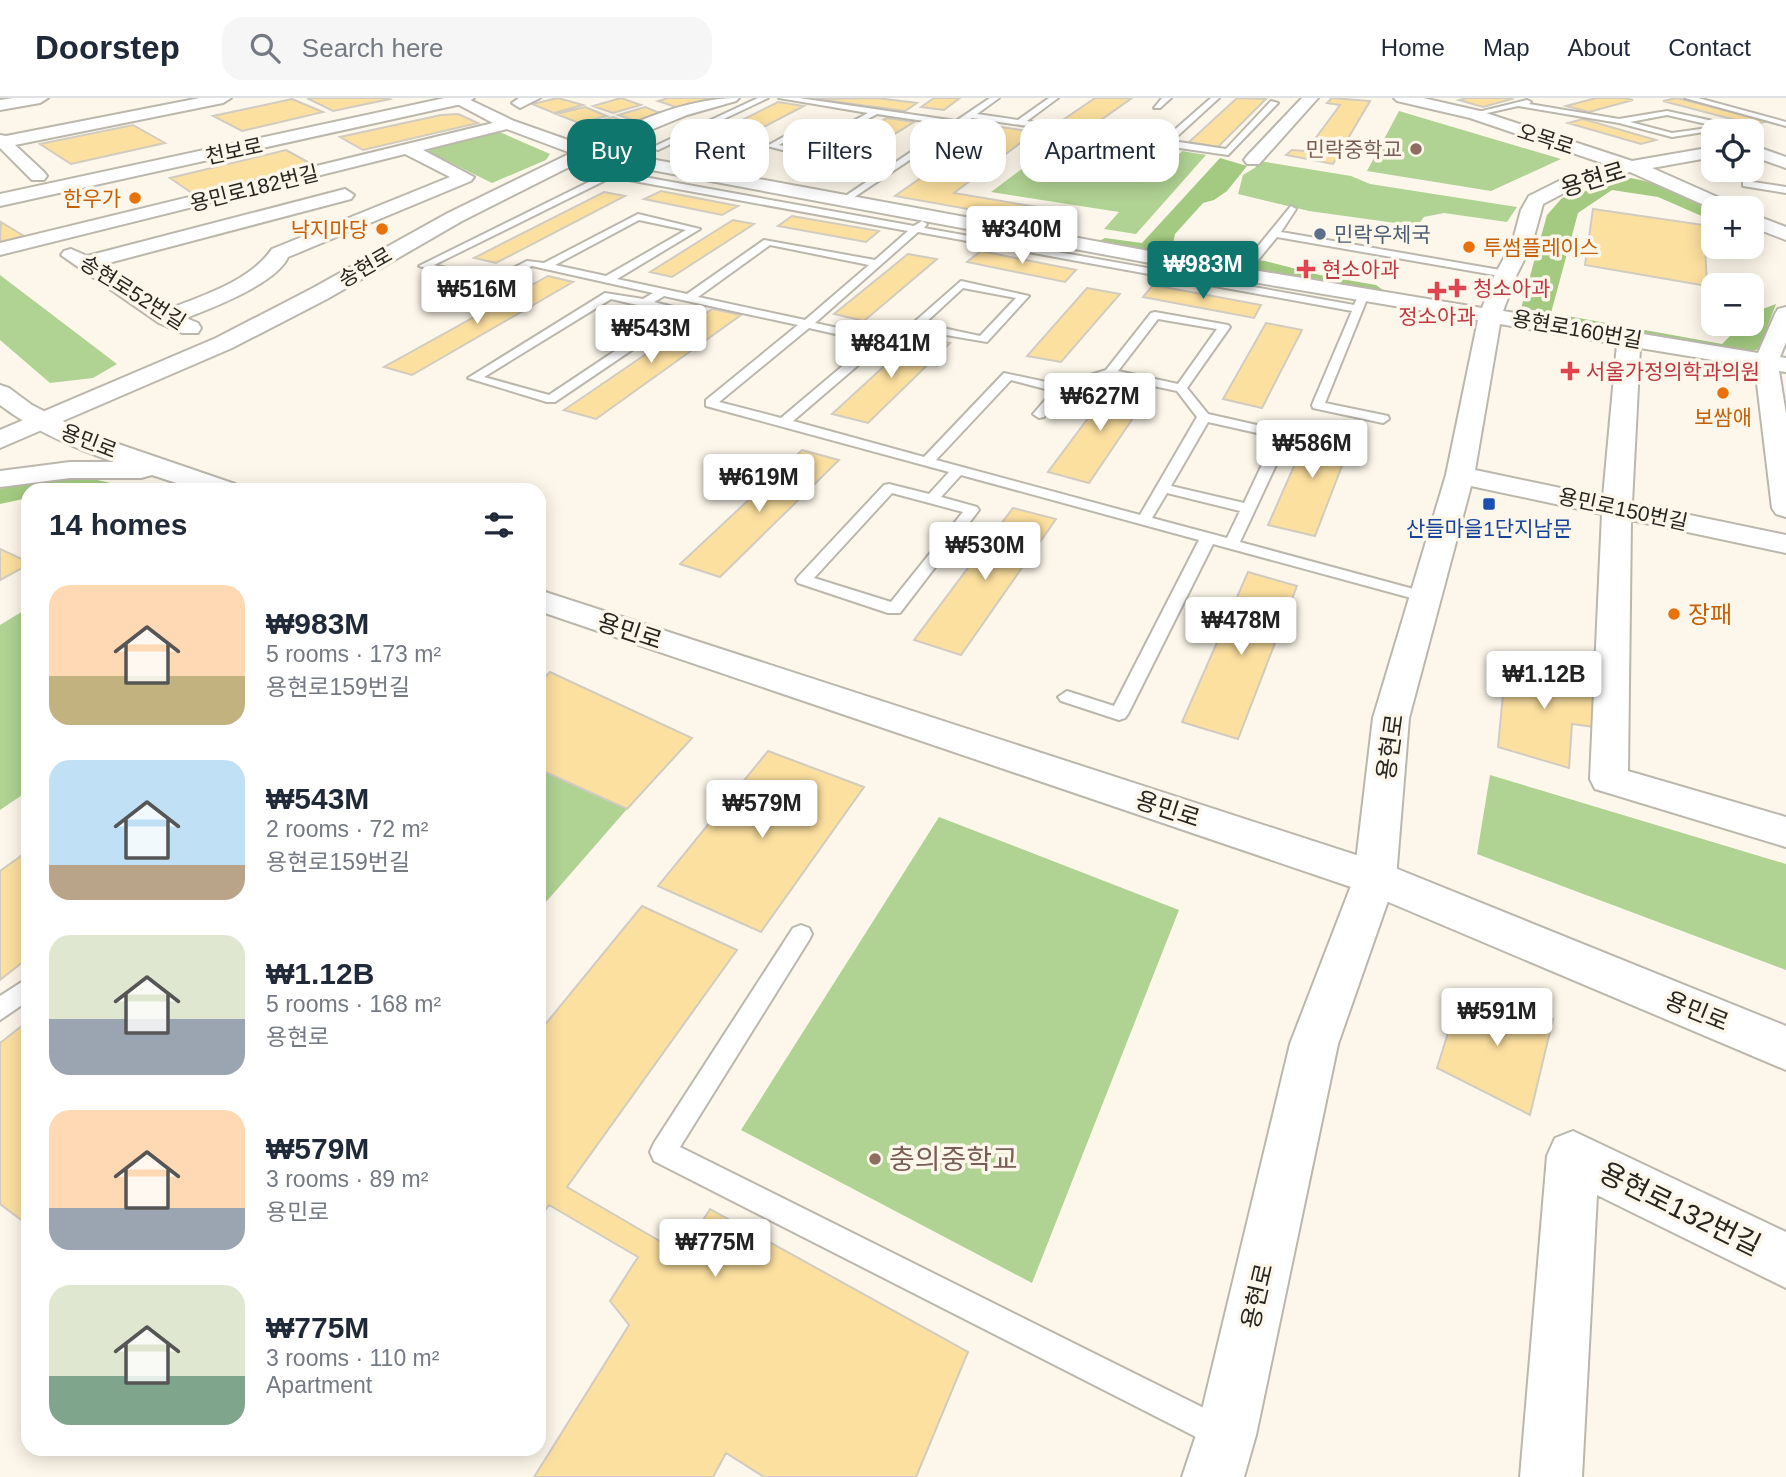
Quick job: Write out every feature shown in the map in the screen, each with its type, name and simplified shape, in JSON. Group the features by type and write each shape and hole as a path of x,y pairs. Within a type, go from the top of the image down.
{"street":[{"path":"0,105 40,98"},
{"path":"1,141 223,98"},
{"path":"532,98 520,103 545,114"},
{"name":"송현로","path":"656,123 731,98"},
{"path":"1254,160 1310,98"},
{"name":"오목로","path":"1402,98 1474,114 1661,178 1701,196"},
{"name":"용현로160번길","path":"460,99 508,124 567,145"},
{"name":"천보로","path":"0,200 460,99"},
{"path":"656,103 682,113"},
{"name":"용민로182번길","path":"0,249 508,124"},
{"path":"1,141 38,176"},
{"path":"1764,145 1774,142"},
{"path":"267,247 382,211 465,177 408,149"},
{"path":"1764,153 1786,163"},
{"name":"용현로","path":"1213,1477 1226,1435 1314,1044 1375,878 1391,718 1460,475 1491,314 1506,274 1522,244 1526,223 1536,200 1576,180 1628,167 1701,154"},
{"name":"송현로","path":"0,440 224,342 319,294 455,216 567,163"},
{"name":"용현로160번길","path":"656,166 844,201 924,223 1241,274 1361,301 1491,314 1776,364"},
{"path":"308,175 382,211"},
{"path":"86,263 345,195"},
{"path":"1764,225 1786,233"},
{"path":"167,318 232,292 276,261 267,247 230,227"},
{"name":"송현로52번길","path":"44,239 86,263 167,318 224,342"},
{"path":"1786,314 1776,364 1786,508"},
{"path":"1629,338 1617,507 1609,779 1786,832"},
{"name":"용민로","path":"0,393 22,412 39,421 111,450 206,483"},
{"path":"0,479 71,470 171,470"},
{"name":"용민로150번길","path":"1460,475 1786,544"},
{"name":"용민로","path":"546,602 1375,878 1786,1048"},
{"name":"용현로132번길","path":"1551,1477 1573,1156 1786,1261"}],"lane":[{"path":"656,148 764,98"},
{"path":"783,98 927,119"},
{"path":"963,119 995,98"},
{"path":"1024,119 1054,98"},
{"path":"1157,106 1167,98"},
{"path":"1179,130 1215,98"},
{"path":"1474,114 1547,98"},
{"path":"1693,99 1707,98"},
{"path":"1693,99 1786,124"},
{"path":"1179,145 1228,152 1274,103"},
{"path":"1517,104 1619,121 1672,135 1719,129 1719,125 1674,113 1619,121"},
{"path":"862,119 875,112"},
{"path":"970,115 1020,122"},
{"path":"783,139 771,146 783,148"},
{"path":"844,201 910,155"},
{"path":"880,341 531,263 493,283 424,266 611,174 924,223 1361,301 1318,405 1383,419"},
{"path":"1746,184 1786,190"},
{"path":"1241,274 1275,234 1291,209"},
{"path":"546,266 638,217 695,229 608,280"},
{"path":"924,223 710,403 1426,597"},
{"path":"1275,234 1506,274"},
{"path":"689,298 768,242 876,263"},
{"path":"783,423 880,341 916,326 961,284 1024,296 983,340 916,326"},
{"path":"645,303 681,312 551,399 474,378 609,295 645,303 663,292"},
{"path":"1110,373 1155,315 1224,327 1181,388"},
{"path":"1039,414 1061,389 1110,373 1181,388 1204,417 1283,435 1231,544"},
{"path":"927,462 1008,376 1061,389"},
{"path":"1144,520 1204,417"},
{"path":"932,499 958,470"},
{"path":"889,488 932,499 972,510 894,609 804,580 889,488"},
{"path":"1163,488 1250,509"},
{"path":"1068,697 1119,714 1208,538"},
{"path":"801,934 663,1152 1026,1337 1226,1435"},
{"path":"0,1010 21,994"}],"green space":[{"path":"1399,111 1561,159 1491,191 1367,171"},
{"path":"488,133 502,133 550,154 546,160 492,183 429,152 431,147"},
{"path":"1182,151 1206,155 1136,234 1104,229 1119,212 991,192 1020,170 1020,182 1179,182 1179,154"},
{"path":"1220,158 1247,166 1227,191 1214,200 1203,203 1175,234 1172,248 1265,261 1324,276 1376,285 1390,295 1093,244 1105,238 1142,243"},
{"path":"1253,160 1351,176 1370,184 1517,207 1507,222 1444,213 1424,217 1417,226 1309,211 1238,194 1243,175 1256,167"},
{"path":"1631,178 1663,187 1701,204 1701,216 1658,197 1612,190 1578,213 1551,313 1722,344 1730,336 1764,336 1759,349 1738,355 1537,320 1520,312 1547,215 1562,198"},
{"path":"0,275 117,364 93,378 50,383 0,340"},
{"path":"1776,304 1764,336 1764,308"},
{"path":"45,479 97,480 110,483 27,483"},
{"path":"21,484 21,500 0,504 0,489"},
{"path":"21,612 21,796 0,810 0,625"},
{"path":"546,772 627,809 546,902"},
{"path":"1490,775 1786,864 1786,970 1477,854"},
{"path":"939,817 1179,910 1032,1283 741,1130"}],"building":[{"path":"307,98 388,98 390,99 333,111"},
{"path":"558,98 583,105 554,113 532,104"},
{"path":"621,98 641,105 613,113 593,106"},
{"path":"668,98 713,100 682,109 658,101"},
{"path":"877,98 917,103 905,111 816,99"},
{"path":"934,98 960,98 944,110 921,107"},
{"path":"1095,98 1132,98 1102,119 1064,119"},
{"path":"1237,98 1266,99 1218,147 1189,142"},
{"path":"1332,98 1370,101 1333,164 1286,155 1292,150 1306,151 1340,105 1327,103"},
{"path":"1596,98 1633,100 1589,112 1566,106"},
{"path":"1677,98 1759,119 1731,119 1663,101"},
{"path":"292,99 323,112 242,131 213,116"},
{"path":"1512,99 1483,107 1459,100"},
{"path":"778,102 804,106 769,124 769,119 744,119"},
{"path":"585,107 607,116 569,119 556,114"},
{"path":"645,107 660,113 645,119 629,119 618,115"},
{"path":"458,114 478,123 363,150 340,137 441,115"},
{"path":"896,119 910,121 910,124 896,133"},
{"path":"1583,119 1656,140 1641,144 1568,123"},
{"path":"133,125 165,143 71,164 40,144"},
{"path":"1006,128 1020,130 1020,143 1006,154"},
{"path":"286,150 315,166 196,196 170,178"},
{"path":"915,182 969,182 954,193 1049,209 1035,221 895,196"},
{"path":"661,191 738,206 722,215 644,199"},
{"path":"604,192 625,196 496,263 474,258"},
{"path":"1593,209 1701,225 1701,259 1706,259 1706,273 1701,273 1701,285 1585,265"},
{"path":"792,216 879,231 866,242 778,226"},
{"path":"733,220 754,224 672,277 650,272"},
{"path":"1,222 24,236 0,242"},
{"path":"981,251 1076,270 1065,282 967,262"},
{"path":"908,254 937,259 864,321 834,314"},
{"path":"548,276 573,282 412,375 384,367"},
{"path":"1153,285 1261,305 1254,318 1143,297"},
{"path":"1087,288 1120,294 1061,362 1027,356"},
{"path":"712,309 741,315 596,419 564,410"},
{"path":"1266,323 1302,330 1262,408 1223,399"},
{"path":"917,336 950,343 868,423 832,414"},
{"path":"1115,382 1152,390 1089,483 1048,472"},
{"path":"1313,423 1355,432 1315,536 1268,525"},
{"path":"802,450 839,460 720,577 680,564"},
{"path":"1013,508 1056,519 961,655 914,640"},
{"path":"0,549 21,559 21,569 0,580"},
{"path":"1248,572 1297,586 1238,739 1182,722"},
{"path":"1507,652 1569,674 1605,705 1601,728 1572,724 1569,768 1498,747"},
{"path":"550,672 692,738 627,809 546,772 546,676"},
{"path":"768,751 864,787 761,932 658,886"},
{"path":"21,856 21,964 0,980 0,871"},
{"path":"642,906 737,950 567,1187 682,1254 710,1209 968,1352 916,1477 764,1477 726,1453 713,1477 534,1477 629,1325 610,1301 638,1257 549,1205 546,1209 546,1023"},
{"path":"1488,991 1553,1019 1530,1115 1437,1068 1459,998"},
{"path":"21,1026 21,1220 0,1204 0,1043"}],"place":[{"name":"민락중학교","path":"1416,149"},
{"name":"한우가","path":"135,198"},
{"name":"낙지마당","path":"382,229"},
{"name":"민락우체국","path":"1320,234"},
{"name":"투썸플레이스","path":"1469,247"},
{"name":"현소아과","path":"1306,269"},
{"name":"청소아과","path":"1457,288"},
{"name":"정소아과","path":"1437,291"},
{"name":"서울가정의학과의원","path":"1570,371"},
{"name":"보쌈애","path":"1723,393"},
{"name":"산들마을1단지남문","path":"1489,504"},
{"name":"장패","path":"1674,614"},
{"name":"충의중학교","path":"875,1159"}]}
